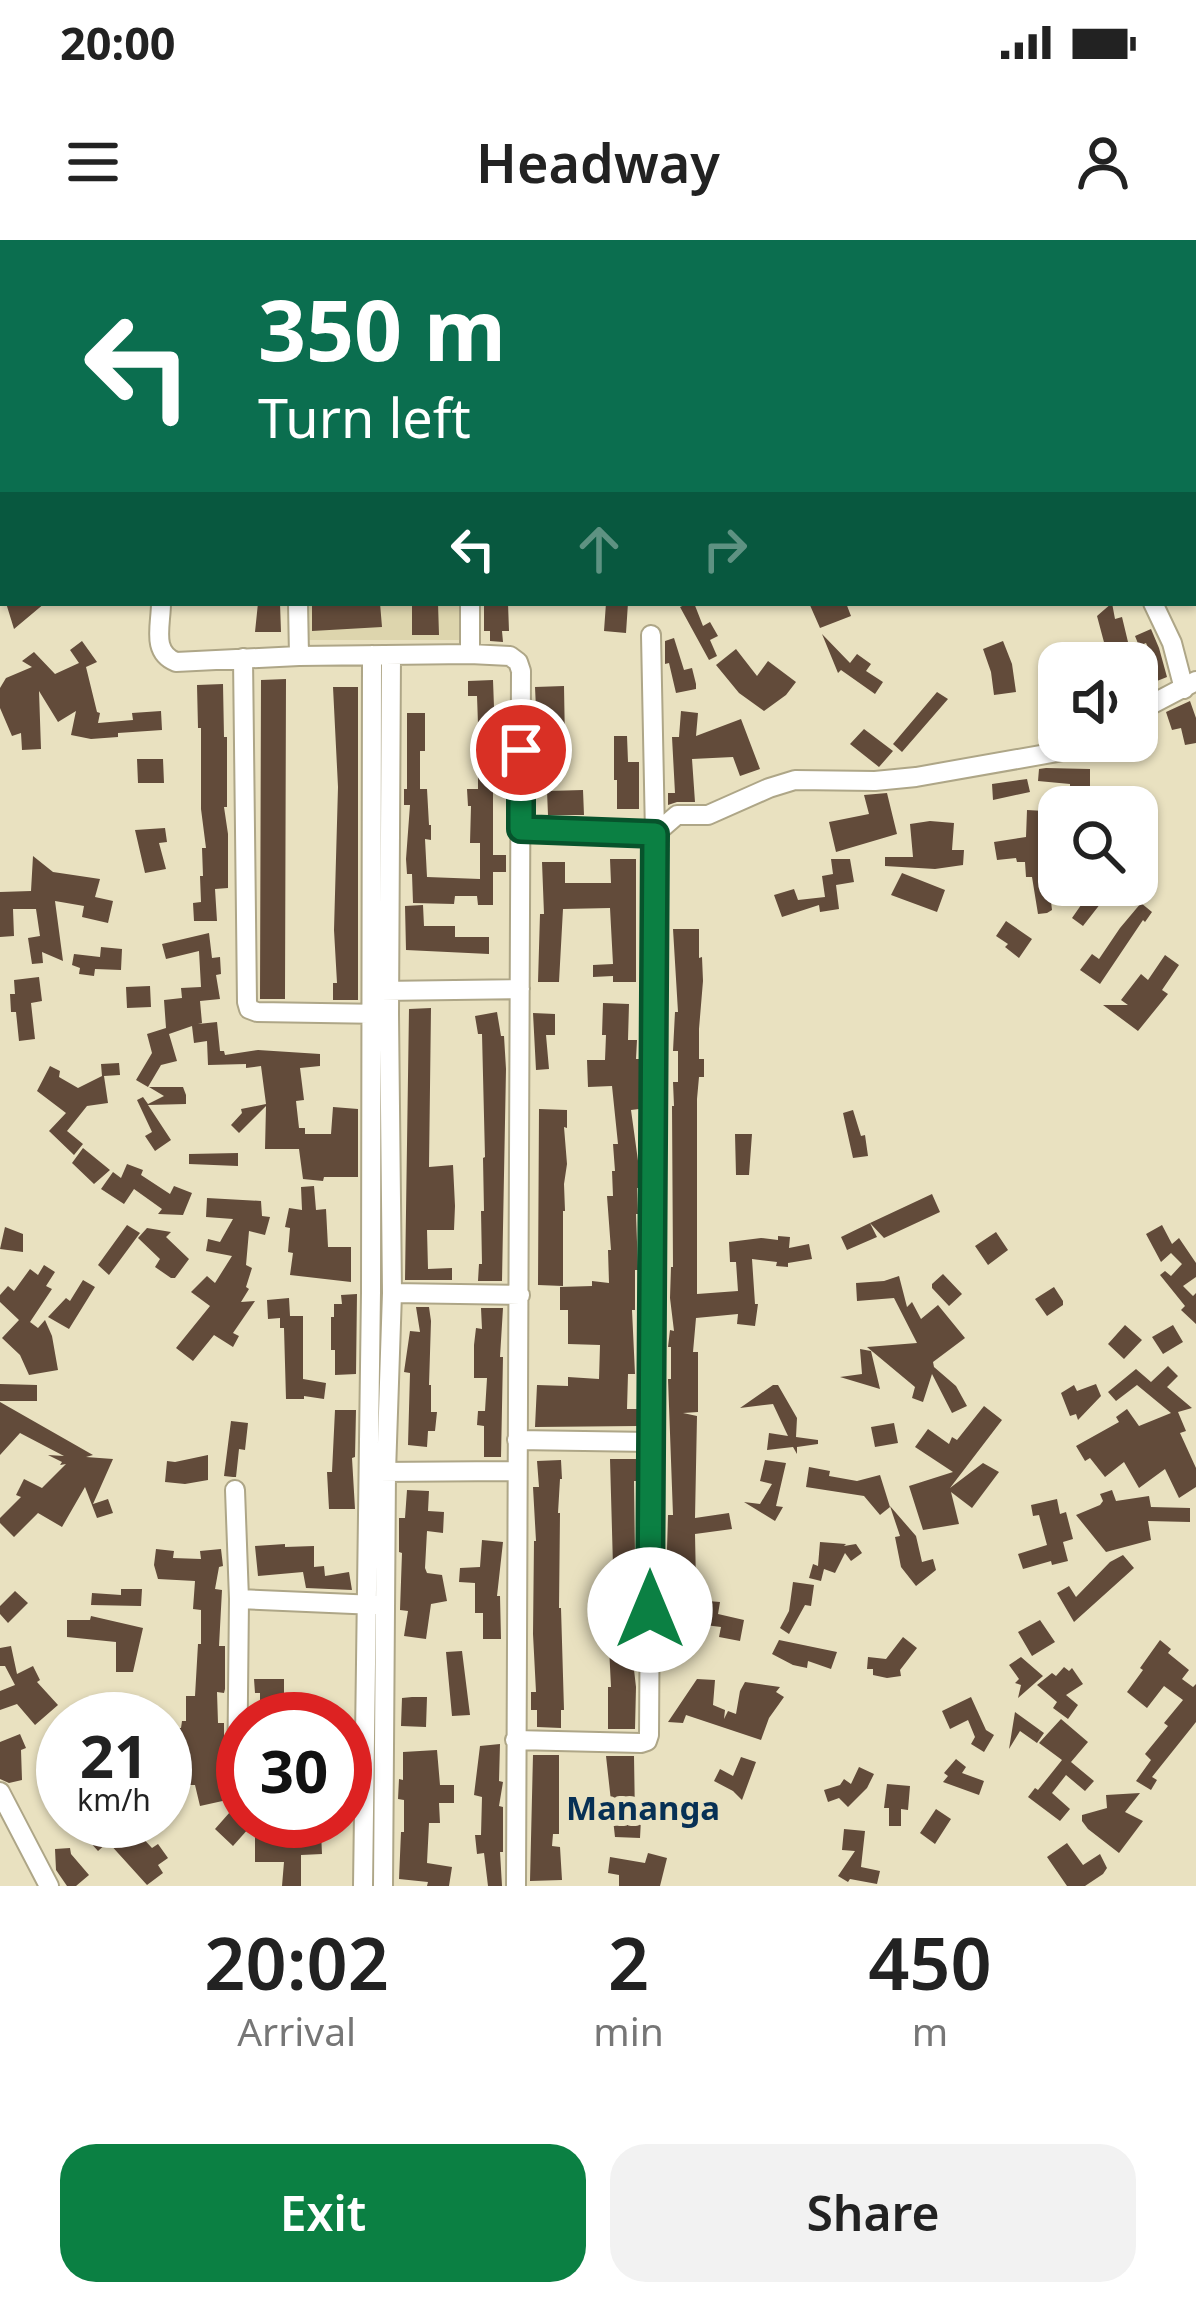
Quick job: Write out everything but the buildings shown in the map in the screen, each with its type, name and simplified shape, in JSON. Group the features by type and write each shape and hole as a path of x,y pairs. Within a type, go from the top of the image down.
{"street":[{"path":"161,606 160,650 176,662 470,654 510,656 521,671 516,1886"},
{"path":"298,606 299,656"},
{"path":"470,606 470,654"},
{"path":"1154,606 1190,685 1158,701"},
{"path":"515,1740 641,1743 649,1735 655,834 650,635"},
{"path":"381,655 377,1472 386,1606 383,1886"},
{"path":"244,658 249,1009 380,1015"},
{"path":"521,829 655,834 677,815 709,815 795,781 875,781 1038,755"},
{"path":"381,992 520,989"},
{"path":"361,1692 392,1293 381,1143"},
{"path":"392,1293 520,1295"},
{"path":"517,1440 651,1442"},
{"path":"377,1472 518,1471"},
{"path":"235,1490 238,1692"},
{"path":"239,1599 386,1606"},
{"path":"0,1792 50,1886"},
{"path":"358,1848 363,1886"}],"shaded area":[{"path":"301,606 463,606 463,640 301,640"}],"district":[{"name":"Mananga","path":"643,1808"}],"route":[{"path":"521,750 521,829 655,834 650,1610"}]}
